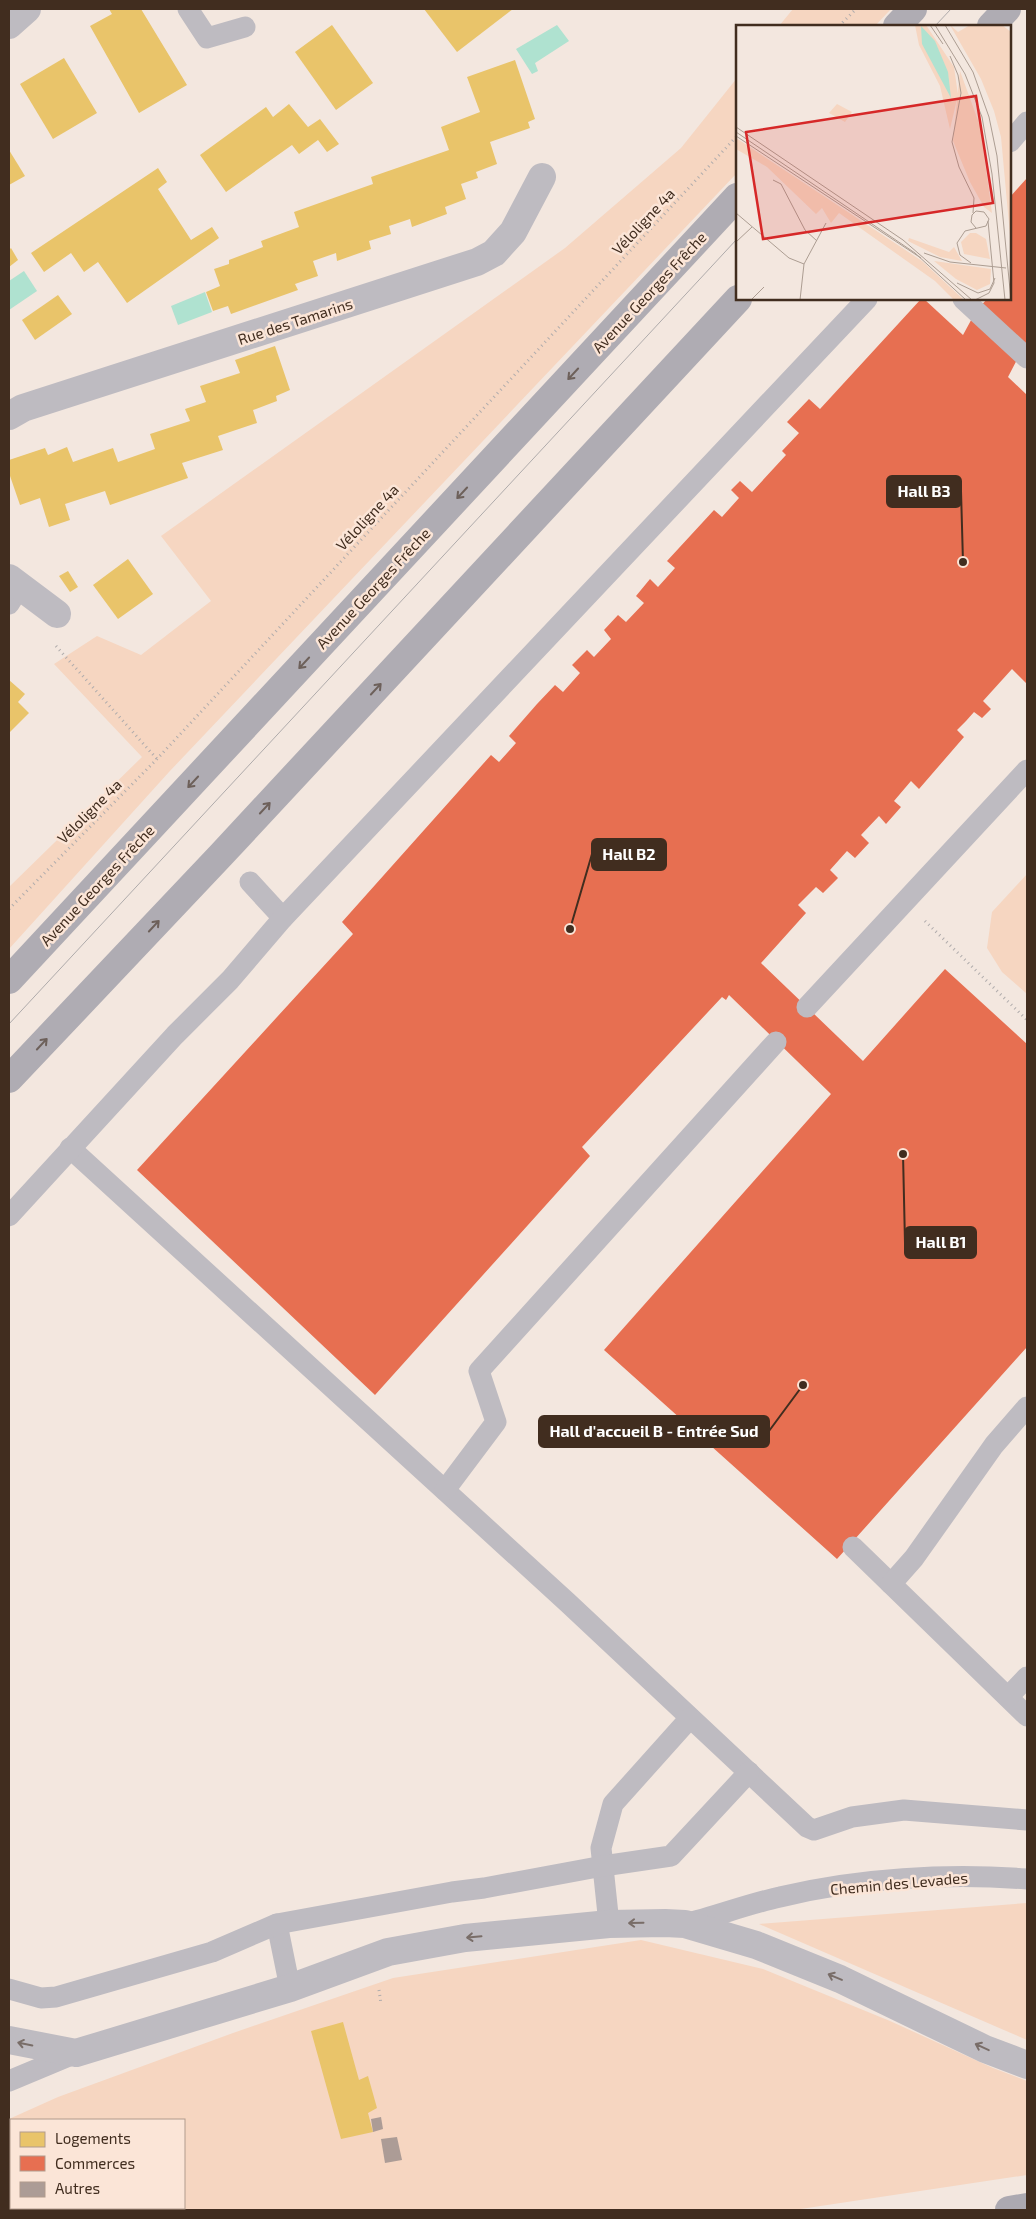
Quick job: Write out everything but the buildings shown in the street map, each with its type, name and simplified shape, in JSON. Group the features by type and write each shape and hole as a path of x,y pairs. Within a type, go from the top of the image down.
{"highway":[{"path":"1009,2210 1027,2207"}],"main road":[{"path":"898,25 913,9"},
{"path":"992,25 1007,9"},
{"name":"Avenue Georges Frêche","path":"9,980 736,198"},
{"path":"9,1080 737,300"}],"street":[{"path":"9,25 27,9"},
{"name":"Rue des Tamarins","path":"9,416 23,408 476,262 494,254 513,232 542,177"},
{"path":"13,589 57,614"},
{"path":"9,2040 76,2053 290,1988 388,1952 465,1938 634,1922 685,1924 756,1945 840,1979 986,2049 1027,2065"}],"lane":[{"path":"188,9 207,38 245,27"},
{"path":"1011,141 1027,122"},
{"path":"9,1216 175,1035 230,980 284,918 866,300"},
{"path":"964,300 1027,358"},
{"path":"806,1007 1027,770"},
{"path":"250,882 284,918"},
{"path":"445,1490 496,1422 479,1371 776,1042"},
{"path":"70,1148 445,1490 807,1827 814,1830 852,1817 915,1810 1027,1820"},
{"path":"891,1584 914,1558 994,1445 1027,1407"},
{"path":"853,1547 1027,1716"},
{"path":"1008,1697 1027,1677"},
{"path":"609,1924 601,1848 613,1804 690,1718"},
{"path":"9,1988 41,1998 65,1995 212,1952 277,1924 602,1866 671,1856 749,1772"},
{"name":"Chemin des Levades","path":"685,1924 780,1897 849,1884 984,1876 1027,1880"},
{"path":"277,1924 290,1988"},
{"path":"9,2081 76,2053"}],"path":[{"path":"840,25 856,9"},
{"name":"Véloligne 4a","path":"9,909 157,759 736,137"},
{"path":"57,614 52,641 157,759"},
{"path":"905,901 1027,1020"}],"shaded area":[{"path":"793,9 891,9 876,25 780,25"},
{"path":"557,25 569,41 535,63 538,71 532,74 516,49"},
{"path":"736,79 736,174 169,772 9,949 9,887 142,757 54,664 97,636 141,655 211,601 161,536 565,248 681,148"},
{"path":"24,271 37,291 9,310 9,281"},
{"path":"205,292 212,312 178,325 171,306"},
{"path":"1027,874 1027,994 1002,972 987,948 992,912"},
{"path":"1027,1903 1027,2040 759,1924"},
{"path":"641,1940 763,1969 890,2021 993,2068 1027,2081 1027,2175 794,2210 40,2210 24,2209 185,2209 185,2119 10,2119 9,2208 9,2119 58,2097 233,2033 393,1978"}],"tram line":[{"path":"936,25 951,9"},
{"path":"9,1024 736,240"}],"place":[{"name":"Hall B3","path":"963,562"},
{"name":"Hall B2","path":"570,929"},
{"name":"Hall B1","path":"903,1154"},
{"name":"Hall d'accueil B - Entrée Sud","path":"803,1385"}]}
